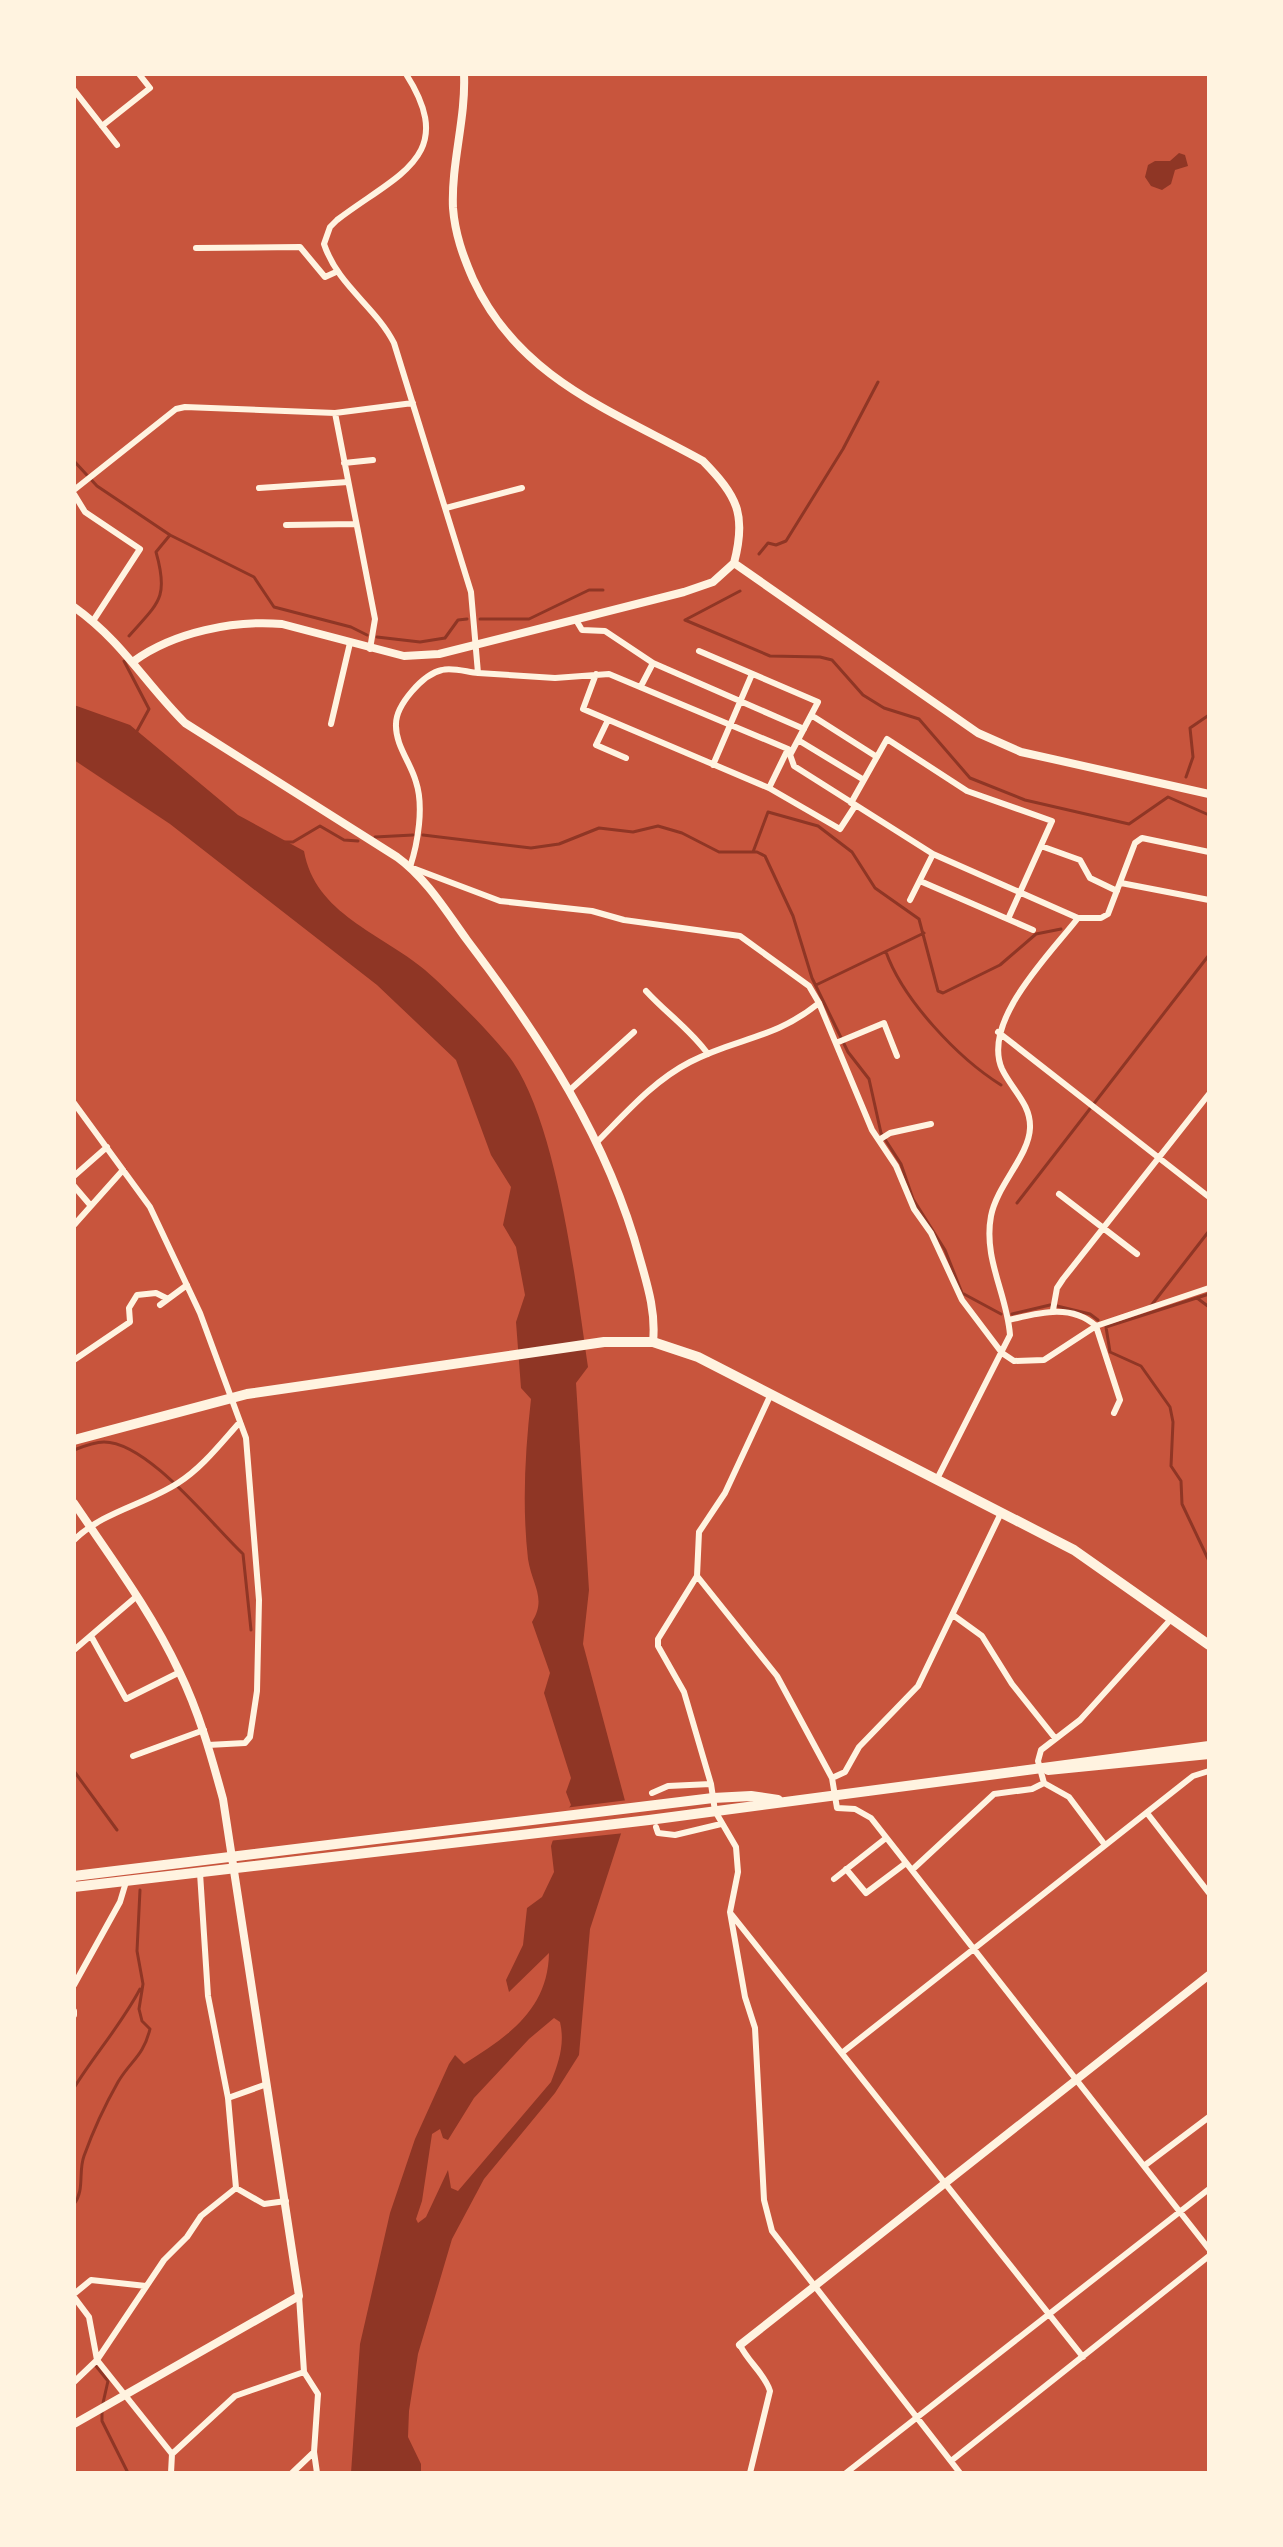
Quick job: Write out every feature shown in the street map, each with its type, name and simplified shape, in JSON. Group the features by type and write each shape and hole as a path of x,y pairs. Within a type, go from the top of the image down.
{"highway":[{"path":"74,1440 247,1394 604,1342 653,1342 698,1357 1074,1550 1209,1645"},
{"path":"74,1887 653,1824 715,1811 1209,1746"},
{"path":"1040,1769 1059,1771 1209,1754"},
{"path":"74,1876 713,1798 751,1796 788,1802"}],"street":[{"path":"102,126 150,88 139,74"},
{"path":"406,74 423,104 428,139 423,152 330,227 324,244 336,272 386,327 413,403 471,592 478,673"},
{"path":"134,661 164,643 214,629 262,622 305,629 404,656 439,654 713,582 734,563 741,521 734,497 703,461 559,383 520,349 485,304 460,249 453,210 464,74"},
{"path":"74,90 117,145"},
{"path":"196,248 300,247 319,274 325,277 336,272"},
{"path":"93,621 140,549 85,512 74,492 176,409 335,413 413,403"},
{"path":"335,413 375,619 370,649"},
{"path":"344,463 373,460"},
{"path":"259,488 348,482"},
{"path":"446,508 522,488"},
{"path":"286,525 356,524"},
{"path":"734,563 978,733 1021,752 1209,794"},
{"path":"74,607 134,661 165,703 207,740 410,867 500,901 592,911 624,920 712,929 740,936 809,986 879,1140 896,1166 914,1209 931,1233 962,1300 1002,1353 1014,1361 1044,1360 1096,1326 1209,1288"},
{"path":"576,620 582,630 605,631 653,663 804,729"},
{"path":"331,724 350,643"},
{"path":"699,651 818,702 769,788"},
{"path":"641,686 653,663"},
{"path":"653,1342 654,1311 628,1213 571,1089 524,1016 410,867 419,807 416,782 402,752 396,724 400,710 431,675 442,669 555,678 609,674 641,686 789,752 794,766 933,854 1078,918 1108,914 1135,843 1142,838 1209,852"},
{"path":"596,674 583,709 769,788 840,829 887,739 967,791 1052,821 1008,919"},
{"path":"713,765 752,674"},
{"path":"811,715 877,757"},
{"path":"608,720 596,745 626,758"},
{"path":"798,740 864,780"},
{"path":"1041,846 1080,860 1090,878 1117,891"},
{"path":"910,900 933,854"},
{"path":"920,881 1033,930"},
{"path":"1121,883 1209,900"},
{"path":"937,1479 1010,1335 1009,1320 991,1260 988,1234 999,1189 1030,1130 1028,1108 1000,1065 998,1032 1012,1005 1078,918"},
{"path":"646,991 666,1012 688,1027 708,1054"},
{"path":"596,1144 663,1078 708,1054 770,1035 799,1019 819,1003"},
{"path":"836,1043 884,1023 897,1056"},
{"path":"571,1089 634,1032"},
{"path":"998,1032 1209,1197"},
{"path":"1053,1310 1057,1288 1157,1156 1209,1094"},
{"path":"74,1103 150,1207 187,1285 246,1438 259,1600 257,1691 250,1737 245,1743 208,1745"},
{"path":"879,1140 890,1133 931,1124"},
{"path":"74,1176 107,1147"},
{"path":"74,1225 123,1170"},
{"path":"74,1186 91,1206"},
{"path":"1059,1194 1137,1254"},
{"path":"160,1305 187,1285"},
{"path":"74,1360 130,1322 129,1308 137,1295 156,1293 168,1299"},
{"path":"1009,1320 1053,1310 1088,1319 1096,1326 1120,1400 1114,1413"},
{"path":"771,1394 725,1493 699,1532 697,1576 659,1632 658,1646 684,1692 711,1784 715,1811 736,1847 739,1860 730,1912 745,1997 755,2028 764,2200 772,2231 960,2473"},
{"path":"74,1540 89,1526 178,1483 213,1453 240,1422"},
{"path":"74,1503 137,1596 180,1672 204,1730 223,1799 286,2201 299,2296 304,2372 318,2394 314,2452 317,2473"},
{"path":"832,1778 845,1772 859,1747 918,1686 1001,1513"},
{"path":"697,1576 777,1676 832,1778 837,1808 864,1813 886,1838 1209,2249"},
{"path":"74,1650 137,1596"},
{"path":"953,1615 982,1636 1012,1684 1055,1738"},
{"path":"1044,1783 1040,1769 1041,1750 1088,1712 1172,1618"},
{"path":"91,1636 126,1699 180,1672"},
{"path":"133,1756 204,1730"},
{"path":"843,2052 1193,1776 1209,1771"},
{"path":"912,1870 994,1794 1032,1789 1044,1783 1063,1791 1105,1845"},
{"path":"652,1793 668,1786 711,1784"},
{"path":"1147,1813 1209,1893"},
{"path":"653,1824 658,1833 675,1835 721,1824"},
{"path":"834,1879 886,1838"},
{"path":"846,1869 866,1893 906,1863"},
{"path":"200,1873 208,1996 228,2098 236,2188"},
{"path":"74,1985 120,1902 126,1882"},
{"path":"730,1912 1083,2357"},
{"path":"750,2473 770,2391 766,2379 751,2367 740,2345 1208,1977"},
{"path":"228,2098 267,2084"},
{"path":"1144,2166 1209,2117"},
{"path":"236,2188 264,2204 286,2201"},
{"path":"74,2382 97,2360 146,2286 201,2216 236,2188"},
{"path":"846,2473 1209,2189"},
{"path":"951,2461 1209,2256"},
{"path":"146,2286 91,2280 74,2295 89,2317 97,2360 172,2454 172,2473"},
{"path":"74,2424 299,2296"},
{"path":"172,2454 235,2396 304,2372"},
{"path":"292,2473 314,2452"}],"shaded area":[{"path":"1179,153 1185,155 1188,166 1175,170 1171,184 1162,190 1151,186 1145,177 1148,165 1155,161 1170,161"},
{"path":"74,705 130,725 238,815 304,851 321,891 336,907 425,970 472,1015 513,1062 529,1091 542,1126 563,1209 588,1367 576,1383 589,1590 583,1644 628,1812 590,1929 579,2055 555,2093 484,2179 452,2239 418,2354 409,2411 408,2437 421,2464 421,2473 351,2473 360,2344 390,2213 415,2139 449,2064 455,2055 464,2064 510,2032 533,2006 541,1991 549,1953 509,1992 506,1980 523,1945 527,1908 542,1897 554,1872 551,1846 559,1821 571,1805 566,1792 571,1778 544,1693 550,1673 532,1622 538,1598 528,1559 525,1499 531,1399 521,1388 516,1322 525,1295 516,1247 503,1225 511,1187 491,1155 456,1060 377,985 170,824 74,760","holes":["554,2018 560,2022 560,2052 551,2082 458,2191 451,2188 448,2170 426,2217 418,2223 416,2219 422,2201 432,2134 440,2129 443,2138 448,2140 474,2098 529,2039"]}],"pier":[{"path":"628,1800 632,1812 625,1833 548,1841 555,1819 564,1808"}],"waterway":[{"path":"759,554 768,543 776,545 786,541 843,449 878,382"},
{"path":"74,461 97,486 170,535 254,577 274,607 351,627 367,635"},
{"path":"129,636 159,598 161,580 156,552 170,535"},
{"path":"480,619 529,619 589,590 603,590"},
{"path":"685,620 740,591"},
{"path":"377,637 420,642 445,638 458,620 467,619"},
{"path":"685,620 770,656 832,660 863,695 884,708 919,719 970,778 1025,800 1129,824 1168,797 1209,815"},
{"path":"124,661 149,709 137,731"},
{"path":"1186,777 1193,757 1190,728 1209,715"},
{"path":"753,852 768,812 818,826 852,852 875,888 919,919 938,991 943,993 1000,965 1036,934 1061,929"},
{"path":"285,842 293,842 320,826 344,840 358,841"},
{"path":"423,835 531,848 559,844 599,828 633,832 658,826 682,833 719,852 757,852 765,856 793,916 812,978 848,1052 869,1079 881,1133 901,1164 913,1199 945,1250 962,1293 1001,1314"},
{"path":"375,837 413,835"},
{"path":"816,985 924,933"},
{"path":"886,952 905,989 934,1026 967,1060 1001,1085"},
{"path":"1017,1203 1209,955"},
{"path":"1150,1307 1209,1231"},
{"path":"1209,1294 1106,1327 1110,1352 1141,1366 1170,1407 1173,1422 1171,1466 1181,1481 1182,1504 1209,1561"},
{"path":"1197,1298 1209,1307"},
{"path":"1012,1314 1050,1305"},
{"path":"1057,1306 1090,1314 1098,1320"},
{"path":"74,1450 100,1442 121,1446 140,1455 197,1506 243,1554 251,1630"},
{"path":"74,1771 117,1830"},
{"path":"74,2204 79,2193 82,2162 95,2128 118,2082 144,2046 150,2029 142,2021 139,2009 143,1984 137,1951 140,1890"},
{"path":"74,2088 140,1989"},
{"path":"96,2366 108,2381 103,2403"},
{"path":"102,2411 102,2421 128,2473"}]}
